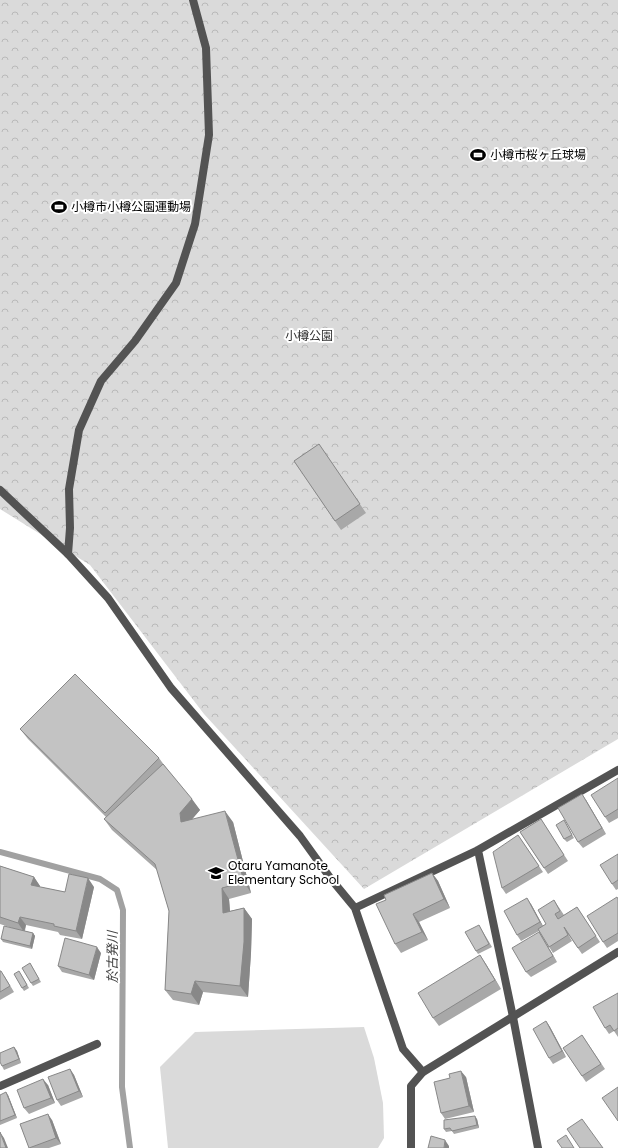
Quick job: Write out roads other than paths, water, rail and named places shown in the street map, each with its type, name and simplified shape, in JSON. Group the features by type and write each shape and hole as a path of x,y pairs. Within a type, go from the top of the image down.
{"street":[{"path":"68,554 70,489 79,430 101,381 135,341 176,283 195,224 209,135 206,48 193,0"},
{"path":"0,490 68,554 108,598 171,688 300,836 331,879 355,908 403,1049 423,1072"},
{"path":"355,908 478,850 618,770"},
{"path":"478,850 513,1017 538,1148"},
{"path":"411,1148 411,1086 423,1072 618,952"},
{"path":"0,1086 97,1044"}],"waterway":[{"name":"於古発川","path":"0,852 100,879 117,890 123,910 122,1087 130,1148"}],"place":[{"name":"小樽市桜ヶ丘球場","path":"478,155"},
{"name":"小樽市小樽公園運動場","path":"59,207"},
{"name":"Otaru Yamanote Elementary School","path":"216,873"}],"park label":[{"name":"小樽公園","path":"309,336"}]}
